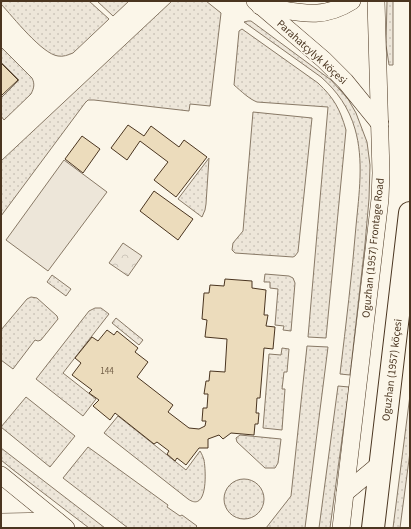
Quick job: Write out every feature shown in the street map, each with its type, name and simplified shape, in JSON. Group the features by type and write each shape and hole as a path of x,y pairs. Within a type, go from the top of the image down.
{"main road":[{"name":"Oguzhan (1957) köçesi","path":"373,528 410,213"}],"street":[{"path":"258,3 299,13 316,14 331,12 352,1"},
{"name":"Oguzhan (1957) Frontage Road","path":"341,528 380,199 381,173 376,1"},
{"name":"Parahatçylyk köçesi","path":"258,3 324,60 345,81 380,124"},
{"path":"345,493 381,463"},
{"path":"1,475 61,524"},
{"path":"1,522 61,524"}],"green space":[{"path":"1,1 89,1 109,19 73,53 58,56 51,54 36,42 1,4"},
{"path":"97,1 129,1 113,16"},
{"path":"172,1 206,1 221,13 210,106 190,104 189,111 88,100 1,216 1,161"},
{"path":"387,1 393,1 393,65 389,65 386,45"},
{"path":"251,21 331,80 348,99 356,113 367,142 370,165 369,199 350,375 340,374 351,281 359,189 360,165 358,141 355,129 346,107 327,82 244,22"},
{"path":"242,29 318,83 336,104 346,130 326,338 308,337 328,107 257,102 248,97 234,85 239,31"},
{"path":"1,47 32,78 34,84 31,94 4,120 1,116 1,98 19,80 1,62"},
{"path":"253,112 312,118 298,252 293,257 235,253 232,250 233,243 243,231"},
{"path":"209,158 206,204 202,217 178,199"},
{"path":"64,160 107,192 48,271 6,240"},
{"path":"123,243 142,256 128,276 109,263"},
{"path":"265,274 289,276 293,278 295,283 291,331 283,330 284,326 275,325 278,289 270,288 270,282 264,282"},
{"path":"52,275 71,289 66,296 47,282"},
{"path":"31,297 37,298 57,316 58,319 41,340 35,340 13,369 1,360 1,330 27,299"},
{"path":"95,308 101,308 109,314 63,373 96,399 83,416 36,379 89,311"},
{"path":"116,318 143,340 139,345 112,323"},
{"path":"307,346 328,347 305,528 266,528 291,496"},
{"path":"282,348 289,349 287,372 284,372 282,389 285,389 282,430 263,428 269,354 281,355"},
{"path":"338,386 349,387 330,528 319,528"},
{"path":"410,395 410,452 400,528 393,528"},
{"path":"26,397 75,436 50,467 1,427"},
{"path":"118,416 186,470 200,451 204,460 205,481 202,496 199,500 195,502 188,499 104,433"},
{"path":"240,435 281,439 278,463 275,468 265,468 237,442 236,438"},
{"path":"88,447 168,505 167,507 180,516 182,515 197,526 195,528 128,528 63,478"},
{"path":"1,448 105,528 89,528 12,469 1,460"},
{"path":"240,479 248,479 255,482 261,488 264,499 261,510 255,516 248,519 240,519 233,516 227,510 224,503 224,495 227,488 233,482"}],"building":[{"path":"1,63 18,80 1,96"},
{"path":"128,125 144,136 151,126 179,147 184,140 207,157 176,197 154,180 168,162 140,141 127,160 111,148"},
{"path":"82,136 100,149 83,173 65,159"},
{"path":"154,191 193,219 178,240 140,211"},
{"path":"225,279 252,281 252,288 266,290 264,315 268,315 266,326 275,327 273,349 264,348 260,398 257,398 256,413 259,413 258,424 255,424 254,435 231,433 223,439 219,435 208,439 208,448 199,448 186,465 177,458 175,461 167,454 169,451 157,442 154,444 115,413 110,420 93,406 99,400 89,393 92,390 72,375 81,363 75,358 92,337 98,341 107,330 114,335 117,331 138,348 135,352 148,362 137,377 173,405 168,412 189,428 199,429 205,426 206,421 202,421 203,408 207,408 208,394 204,394 206,381 209,381 210,371 225,372 227,339 205,337 207,320 202,319 204,293 209,293 210,285 224,286"}]}
